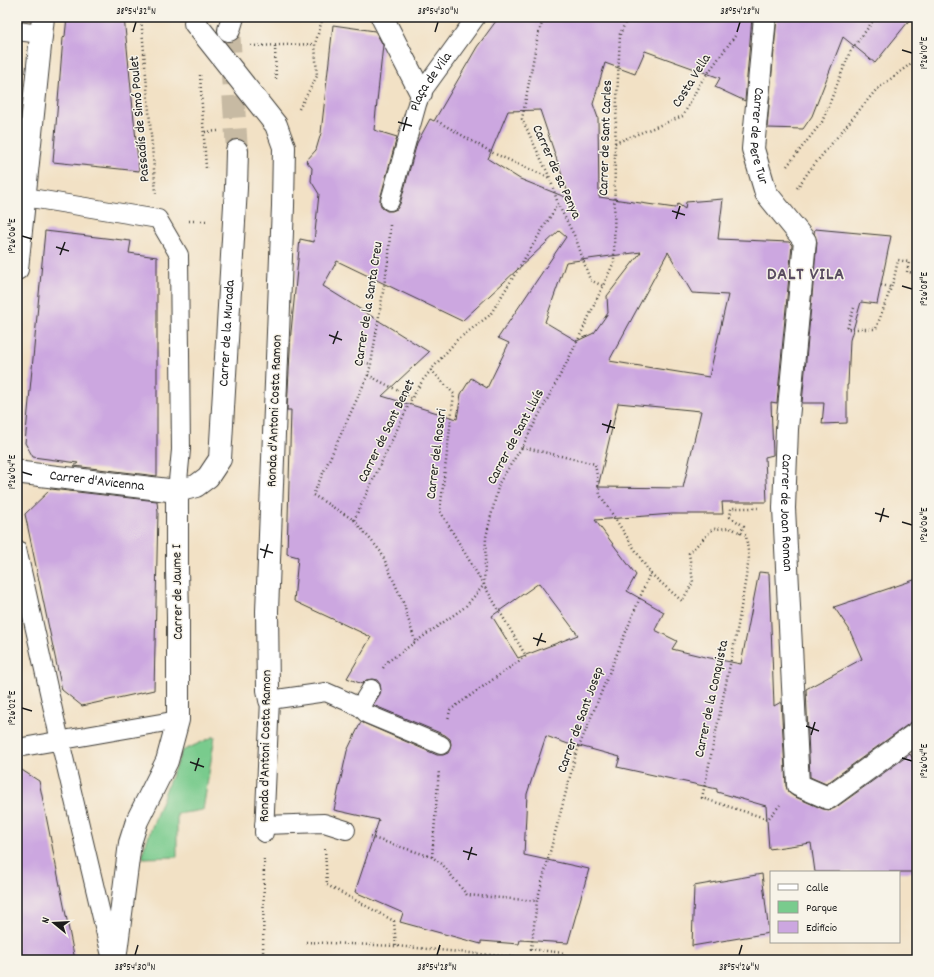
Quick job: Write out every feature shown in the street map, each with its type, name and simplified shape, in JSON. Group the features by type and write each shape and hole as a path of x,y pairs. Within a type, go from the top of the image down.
{"street":[{"name":"Ronda d'Antoni Costa Ramon","path":"196,17 195,23 276,125 284,147 267,611 268,690 270,700 264,829"},
{"path":"382,17 419,99"},
{"name":"Plaça de Vila","path":"390,200 419,99 476,17"},
{"name":"Carrer de Pere Tur","path":"765,17 753,149 766,193 805,241"},
{"path":"17,31 42,26 20,196 17,269"},
{"name":"Carrer de la Murada","path":"177,491 196,486 208,477 220,458 236,194 237,151"},
{"path":"20,196 158,219"},
{"name":"Carrer de Jaume I","path":"115,960 130,843 137,821 167,761 178,720 177,491 181,450 179,255 158,219"},
{"name":"Carrer de Joan Roman","path":"805,241 787,429 784,508 798,785 828,798 917,733"},
{"name":"Carrer d'Avicenna","path":"17,470 22,473 177,491"},
{"path":"17,549 60,741 112,960"},
{"path":"360,708 371,688"},
{"path":"270,700 326,692 360,708 367,714 441,745"},
{"path":"17,748 178,720"},
{"path":"264,829 324,827 346,830"}],"path":[{"name":"Passadís de Simó Poulet","path":"142,17 158,219"},
{"path":"295,115 317,76 315,44 323,17"},
{"name":"Carrer de sa Penya","path":"544,17 538,35 522,120 550,178 558,204 576,239 590,280 603,286"},
{"name":"Carrer de Sant Carles","path":"614,262 615,143 620,34 628,17"},
{"path":"766,193 822,122 850,52 876,17"},
{"name":"Costa Vella","path":"615,143 683,116 698,84 735,35"},
{"path":"214,47 315,44"},
{"path":"809,171 876,90 917,59"},
{"path":"199,70 206,168"},
{"path":"419,99 430,117 493,153 550,178"},
{"name":"Carrer de la Santa Creu","path":"354,520 313,495 368,375 371,364 389,256 390,200"},
{"name":"Carrer de Sant Benet","path":"354,520 412,398 423,380 457,340 490,315 558,204"},
{"path":"854,308 847,329 876,329 894,279 898,260 909,262 907,272 915,273 917,265"},
{"name":"Carrer de Sant Lluís","path":"484,585 486,537 500,483 522,447 578,340 614,262"},
{"path":"881,285 890,288"},
{"path":"356,361 371,364"},
{"name":"Carrer del Rosari","path":"431,370 454,394 440,510 484,585"},
{"path":"368,375 412,398"},
{"path":"522,447 595,464 600,495 650,573 682,601 693,582 689,553 713,529 730,528 740,533 744,526 730,517 731,508 784,508"},
{"path":"354,520 381,552 402,602 415,642"},
{"name":"Carrer de la Conquista","path":"740,533 746,536 749,559 748,566 737,631 702,798 768,819"},
{"name":"Carrer de Sant Josep","path":"564,960 564,953 531,949 537,901 576,754 650,573"},
{"path":"371,688 386,662 465,606 484,585 526,656"},
{"path":"324,827 326,885 394,921 396,946"},
{"path":"263,960 264,829"},
{"path":"346,830 432,857 442,864 467,895 537,901"},
{"path":"306,942 396,946 543,960"}],"green space":[{"path":"215,736 203,810 177,814 177,857 143,858 143,851 182,751"}],"building":[{"path":"67,17 124,17 139,171 53,162 63,38 65,36"},
{"path":"499,17 752,17 745,101 715,87 720,78 645,51 635,74 605,63 593,104 598,118 599,197 675,208 678,204 685,209 686,202 723,199 718,239 789,242 792,245 777,403 771,402 773,455 765,457 767,502 722,502 723,514 672,514 595,520 636,575 627,591 664,612 655,630 677,641 672,649 741,664 759,572 769,573 774,706 781,702 786,786 788,792 793,796 823,809 830,810 835,808 910,754 917,766 917,872 815,871 811,843 769,849 766,806 717,792 717,789 617,767 620,757 572,744 571,745 546,736 527,794 524,855 589,869 568,943 520,940 519,944 481,941 481,944 400,922 403,913 355,892 379,820 334,810 347,751 361,722 437,755 448,753 451,744 450,739 445,735 373,705 381,690 380,684 377,680 366,680 362,684 347,678 371,637 294,601 298,557 287,554 291,410 287,410 291,332 300,239 314,242 319,194 311,181 312,168 306,161 316,150 321,133 333,25 375,31 383,45 374,130 397,137 380,199 382,208 387,211 397,209 400,204 417,143 430,119 434,121 477,47","holes":["540,110 570,199 520,179 488,159 508,111","559,231 566,237 498,338 509,343 487,388 471,378 461,394 457,419 382,396 429,352 323,286 337,261 462,321","641,252 607,296 608,313 594,333 577,341 545,322 566,262","668,252 692,293 728,295 709,377 609,361","618,403 701,411 683,488 598,487","539,583 578,635 518,658 492,616"]},
{"path":"777,17 912,17 875,63 843,37 812,116 803,129 767,128"},
{"path":"815,229 891,236 877,304 861,302 850,340 847,385 847,423 822,424 824,403 802,403 817,242 814,233"},
{"path":"45,231 131,241 129,253 157,257 157,476 74,466 78,463 33,457 25,443"},
{"path":"51,489 157,501 154,690 82,706 62,690 25,514"},
{"path":"917,579 917,721 910,723 826,784 810,777 806,689 862,659 849,629 834,607"},
{"path":"17,767 39,781 75,960 17,960"},
{"path":"762,874 769,933 692,946 694,886"}],"tunnel":[{"path":"229,30 237,151"}],"district":[{"name":"DALT VILA","path":"806,275"}]}
